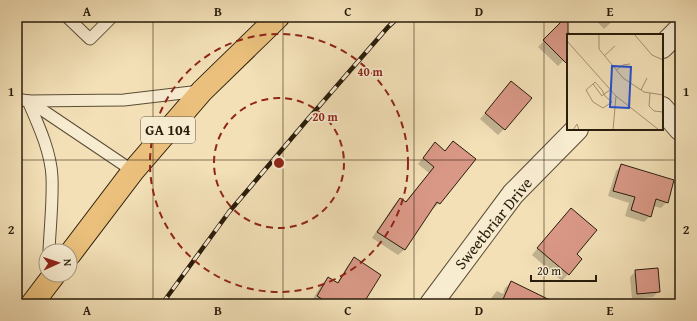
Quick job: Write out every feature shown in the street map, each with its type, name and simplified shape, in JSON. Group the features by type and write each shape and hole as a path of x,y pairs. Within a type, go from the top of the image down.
{"main road":[{"name":"GA 104","path":"78,243 133,171 202,91 278,17"},
{"path":"32,304 46,283"}],"street":[{"path":"663,46 680,29"},
{"path":"663,109 680,129"},
{"name":"Sweetbriar Drive","path":"431,304 513,194 576,130"}],"lane":[{"path":"67,17 90,39 112,17"},
{"path":"23,100 124,100 202,91"},
{"path":"23,100 133,171"},
{"path":"23,100 39,125 47,149 52,176 49,243"}],"building":[{"path":"566,17 568,17 567,64 543,40"},
{"path":"511,81 532,98 505,130 485,113"},
{"path":"453,141 476,159 440,204 437,202 405,250 377,232 400,198 406,202 434,167 423,158 435,142 445,151"},
{"path":"621,164 674,180 668,203 656,199 651,217 631,210 635,197 613,191"},
{"path":"571,208 597,230 577,254 582,259 569,275 537,248"},
{"path":"354,257 381,275 363,304 330,304 317,296 328,277 338,283"},
{"path":"658,268 660,292 637,294 635,270"},
{"path":"511,281 558,304 501,304"}],"railway":[{"path":"162,304 229,212 388,27 399,17"}]}
